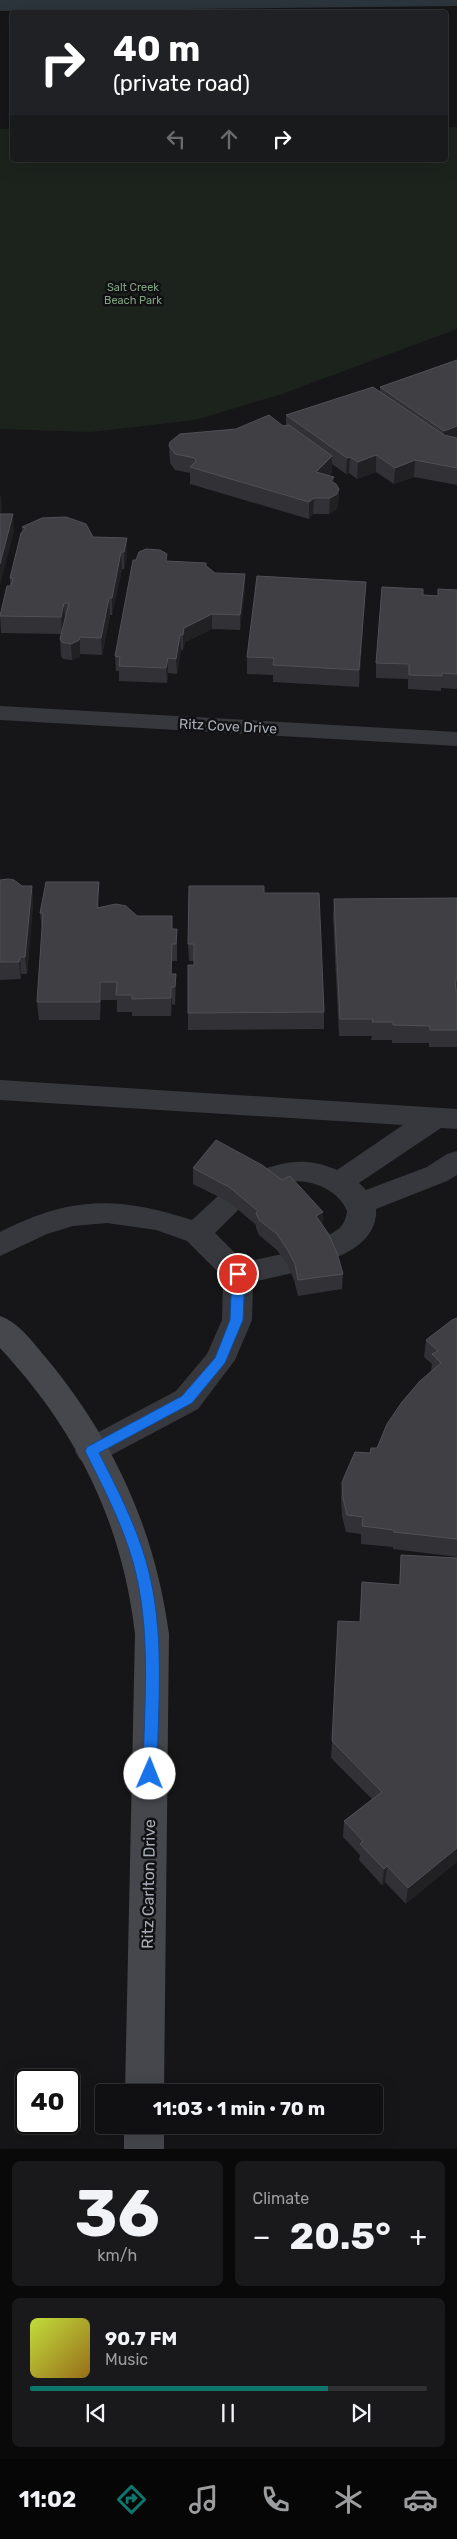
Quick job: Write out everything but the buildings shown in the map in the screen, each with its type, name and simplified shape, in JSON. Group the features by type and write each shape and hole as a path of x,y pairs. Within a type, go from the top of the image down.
{"street":[{"name":"Ritz Cove Drive","path":"0,712 457,739"},
{"path":"0,1090 447,1118"},
{"path":"341,1182 367,1162 447,1118"},
{"path":"360,1204 437,1174 457,1161"},
{"path":"262,1180 294,1170 318,1173 341,1182 360,1204 362,1222 351,1236 328,1249"},
{"path":"197,1233 229,1202"},
{"path":"0,1245 37,1226 72,1215 108,1212 158,1220 197,1233 238,1274 236,1320 220,1360 187,1400 91,1451"},
{"path":"238,1274 287,1264"},
{"name":"Ritz Carlton Drive","path":"0,1328 17,1345 75,1421 122,1511 140,1562 152,1634 145,2084"},
{"path":"144,2134 144,2149"}],"green space":[{"name":"Salt Creek Beach Park","path":"448,127 457,127 457,329 282,394 195,420 91,432 0,429 0,129 10,129 10,162 448,162"}],"shaded area":[{"path":"0,0 457,0 457,6 0,11"}],"route":[{"path":"150,1774 152,1634 148,1598 140,1562 122,1511 91,1451 187,1400 220,1360 236,1320 238,1274"}]}
